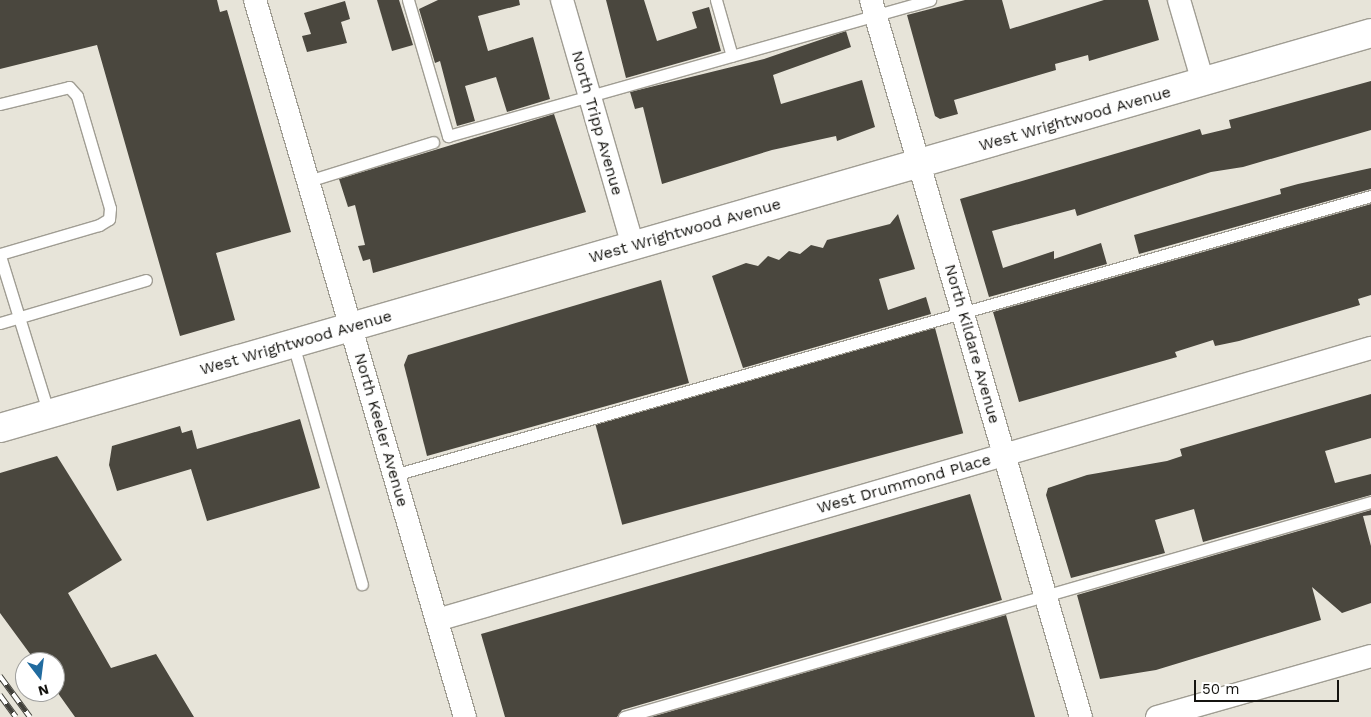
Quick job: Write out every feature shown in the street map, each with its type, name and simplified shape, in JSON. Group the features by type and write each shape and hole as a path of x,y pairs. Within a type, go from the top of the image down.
{"street":[{"name":"North Keeler Avenue","path":"255,0 465,717"},
{"name":"North Tripp Avenue","path":"562,0 634,246"},
{"path":"1179,0 1203,82"},
{"name":"North Kildare Avenue","path":"873,8 1081,717"},
{"name":"West Wrightwood Avenue","path":"0,428 1371,33"},
{"name":"West Drummond Place","path":"437,620 1371,348"},
{"path":"1156,717 1371,656"}],"lane":[{"path":"408,0 448,136 732,56 873,8 930,0"},
{"path":"716,0 732,56"},
{"path":"0,104 69,87 77,96 110,208 109,219 99,225 0,255 49,414"},
{"path":"308,181 433,142"},
{"path":"394,475 1371,196"},
{"path":"0,323 146,280"},
{"path":"293,344 362,584"},
{"path":"624,717 1371,502"}],"building":[{"path":"0,0 217,0 220,12 227,10 291,232 216,253 235,320 180,336 97,45 0,69"},
{"path":"377,0 399,0 413,45 392,51"},
{"path":"438,0 519,0 520,5 478,16 488,51 533,37 550,99 507,112 496,77 465,86 475,121 457,126 440,61 435,63 419,9"},
{"path":"606,0 644,0 657,41 697,28 692,12 709,7 721,51 626,78"},
{"path":"965,0 1002,0 1010,29 1104,0 1148,0 1159,40 1089,61 1088,55 1055,64 1056,70 954,100 958,114 940,119 935,116 907,15"},
{"path":"345,1 350,19 341,22 347,43 307,52 302,36 311,34 304,13"},
{"path":"846,31 851,47 773,75 781,104 862,80 875,127 837,141 836,136 772,150 662,184 643,107 635,109 630,92 764,59"},
{"path":"1371,81 1371,130 1243,167 1211,172 1077,216 1075,209 992,231 1003,268 1054,251 1054,259 1101,243 1107,264 989,297 960,199 1200,129 1202,135 1231,128 1229,120"},
{"path":"554,114 586,212 373,273 370,259 363,261 358,246 365,245 355,205 348,207 339,179"},
{"path":"1371,168 1371,189 1139,254 1134,235 1281,194 1280,189"},
{"path":"1371,204 1371,295 1358,299 1360,305 1239,341 1215,346 1213,340 1175,352 1177,357 1019,402 993,312"},
{"path":"898,214 915,269 879,279 888,310 926,297 931,314 743,368 712,276 746,263 758,266 768,256 779,260 789,251 800,254 811,245 823,248 827,240 890,224"},
{"path":"661,280 689,383 427,456 404,365 408,355"},
{"path":"935,328 963,433 622,525 594,419"},
{"path":"1371,394 1371,438 1325,451 1335,483 1371,474 1371,495 1203,542 1194,509 1155,520 1165,553 1071,578 1046,495 1048,488 1087,475 1167,461 1182,456 1180,449"},
{"path":"300,419 320,488 207,521 191,469 117,491 109,465 112,446 180,426 182,433 192,430 197,449"},
{"path":"57,456 122,560 68,593 111,668 156,654 194,717 75,717 64,702 65,652 29,652 0,613 0,473"},
{"path":"970,494 1002,600 622,710 617,717 505,717 481,634"},
{"path":"1371,510 1371,515 1363,516 1371,546 1371,603 1342,613 1312,587 1321,620 1156,670 1100,679 1077,595"},
{"path":"1006,615 1035,717 651,717"}],"railway":[{"path":"0,676 30,717"},
{"path":"0,695 16,717"}]}
